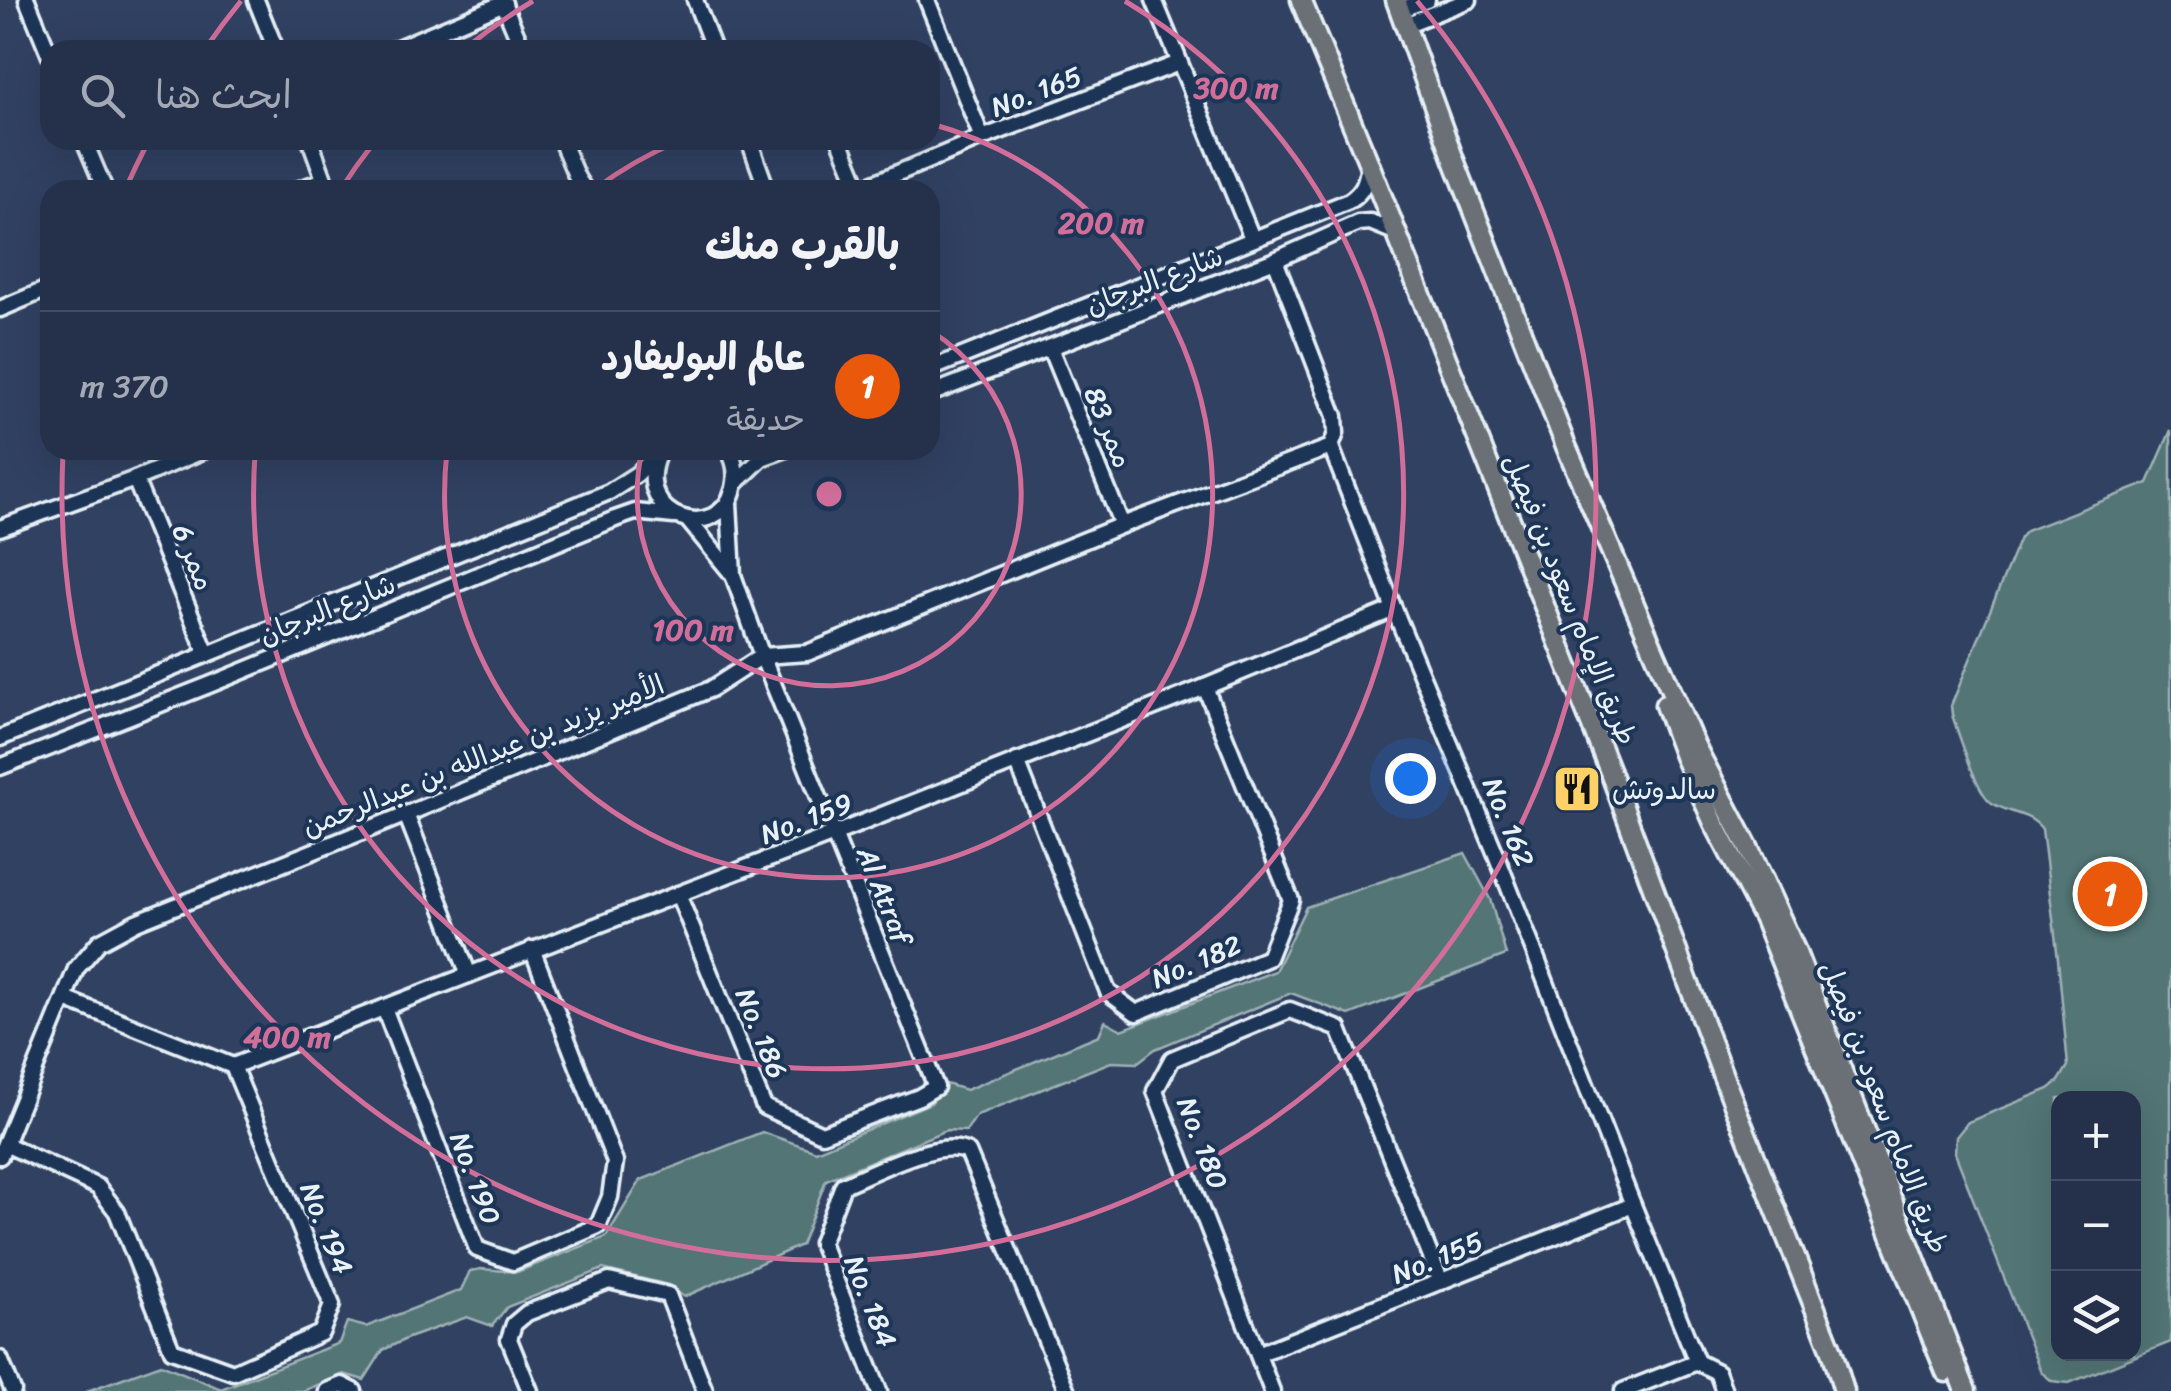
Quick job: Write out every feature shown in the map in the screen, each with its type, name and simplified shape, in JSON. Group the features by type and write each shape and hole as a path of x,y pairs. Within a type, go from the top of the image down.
{"main road":[{"name":"طريق الإمام سعود بن فيصل","path":"1301,0 1610,768 1677,955 1832,1351 1844,1391"},
{"name":"طريق الإمام سعود بن فيصل","path":"1400,12 1566,446 1695,746 1747,844"},
{"name":"طريق الإمام سعود بن فيصل","path":"1644,630 1684,756 1714,824 1764,919 1954,1391"},
{"name":"طريق الامام سعود بن فيصل","path":"1747,844 1811,988 1966,1391"}],"street":[{"path":"27,0 43,40"},
{"path":"256,0 272,40"},
{"path":"695,0 710,40"},
{"path":"927,0 982,138"},
{"path":"1154,0 1252,238"},
{"path":"1400,12 1427,0"},
{"path":"1400,12 1468,0"},
{"path":"416,40 503,2 519,40"},
{"name":"No. 165","path":"881,180 1179,63"},
{"path":"88,150 101,180"},
{"path":"314,150 324,180"},
{"path":"565,150 578,180"},
{"path":"752,150 763,180"},
{"path":"844,150 856,180"},
{"name":"شارع البرجان","path":"940,364 1349,202 1366,185 1369,164"},
{"name":"شارع البرجان","path":"940,390 1358,224 1370,222 1394,232"},
{"name":"No. 162","path":"1275,260 1335,416 1336,434 1331,447 1394,609 1496,852 1697,1362 1717,1372 1724,1391"},
{"path":"0,309 40,292"},
{"name":"ممر 83","path":"1050,348 1122,524"},
{"name":"الأمير يزيد بن عبدالله بن عبدالرحمن","path":"2,1150 76,969 99,942 136,922 711,689 762,656 806,652 1122,524 1331,447"},
{"path":"0,528 182,460"},
{"name":"شارع البرجان","path":"0,738 609,492 652,460"},
{"name":"شارع البرجان","path":"657,460 652,487 659,501 681,518"},
{"path":"732,460 736,470 729,503 734,575"},
{"path":"735,484 760,460"},
{"name":"ممر 6","path":"135,479 207,654"},
{"name":"شارع البرجان","path":"0,766 615,518 635,512 681,518 718,514 729,503"},
{"path":"681,518 734,575"},
{"name":"Al Atraf","path":"734,575 762,656 926,1065"},
{"name":"No. 159","path":"234,1066 834,834 1394,609"},
{"name":"No. 182","path":"1017,761 1108,992 1136,1013 1268,958 1291,900 1205,687"},
{"path":"406,814 469,975"},
{"name":"No. 186","path":"678,894 764,1107 822,1134 919,1097 936,1086 926,1065"},
{"name":"No. 190","path":"384,1008 477,1249 512,1262 598,1226 610,1197 615,1162 532,949"},
{"path":"65,999 234,1066"},
{"name":"No. 180","path":"1272,1391 1156,1091 1172,1059 1290,1010 1339,1029 1442,1282"},
{"name":"No. 194","path":"2,1150 98,1187 117,1212 172,1350 233,1372 321,1333 332,1305 234,1066"},
{"name":"No. 184","path":"880,1391 821,1244 830,1214 843,1185 930,1150 957,1146 968,1152 1067,1391"},
{"name":"No. 155","path":"1258,1354 1633,1205"},
{"path":"530,1391 509,1339 514,1324 527,1313 609,1282 668,1295 704,1391"},
{"path":"0,1358 13,1391"},
{"path":"1624,1391 1697,1362"},
{"path":"327,1391 342,1385 354,1391"}],"green space":[{"path":"2171,430 2171,1342 2141,1354 2141,1091 2051,1091 2051,1361 2124,1361 2069,1383 2052,1381 2041,1372 1955,1153 1956,1137 1968,1122 2049,1089 2068,1066 2042,829 2031,819 1998,807 1986,797 1969,763 1951,706 2026,531 2148,483"},
{"path":"1465,853 1490,899 1506,955 1349,1015 1291,993 1155,1049 1137,1063 1111,1062 977,1115 966,1131 946,1130 826,1180 801,1245 684,1297 668,1285 603,1269 507,1307 492,1326 467,1317 408,1338 383,1350 364,1380 344,1374 303,1391 87,1391 161,1364 221,1389 339,1343 347,1322 366,1327 461,1290 470,1271 517,1272 606,1237 641,1180 762,1132 816,1151 931,1103 946,1084 966,1090 1099,1035 1105,1021 1122,1030 1275,971 1306,907"}],"place":[{"name":"سالدوتش","path":"1577,789"},
{"name":"عالم البوليفارد","path":"2110,894"}]}
